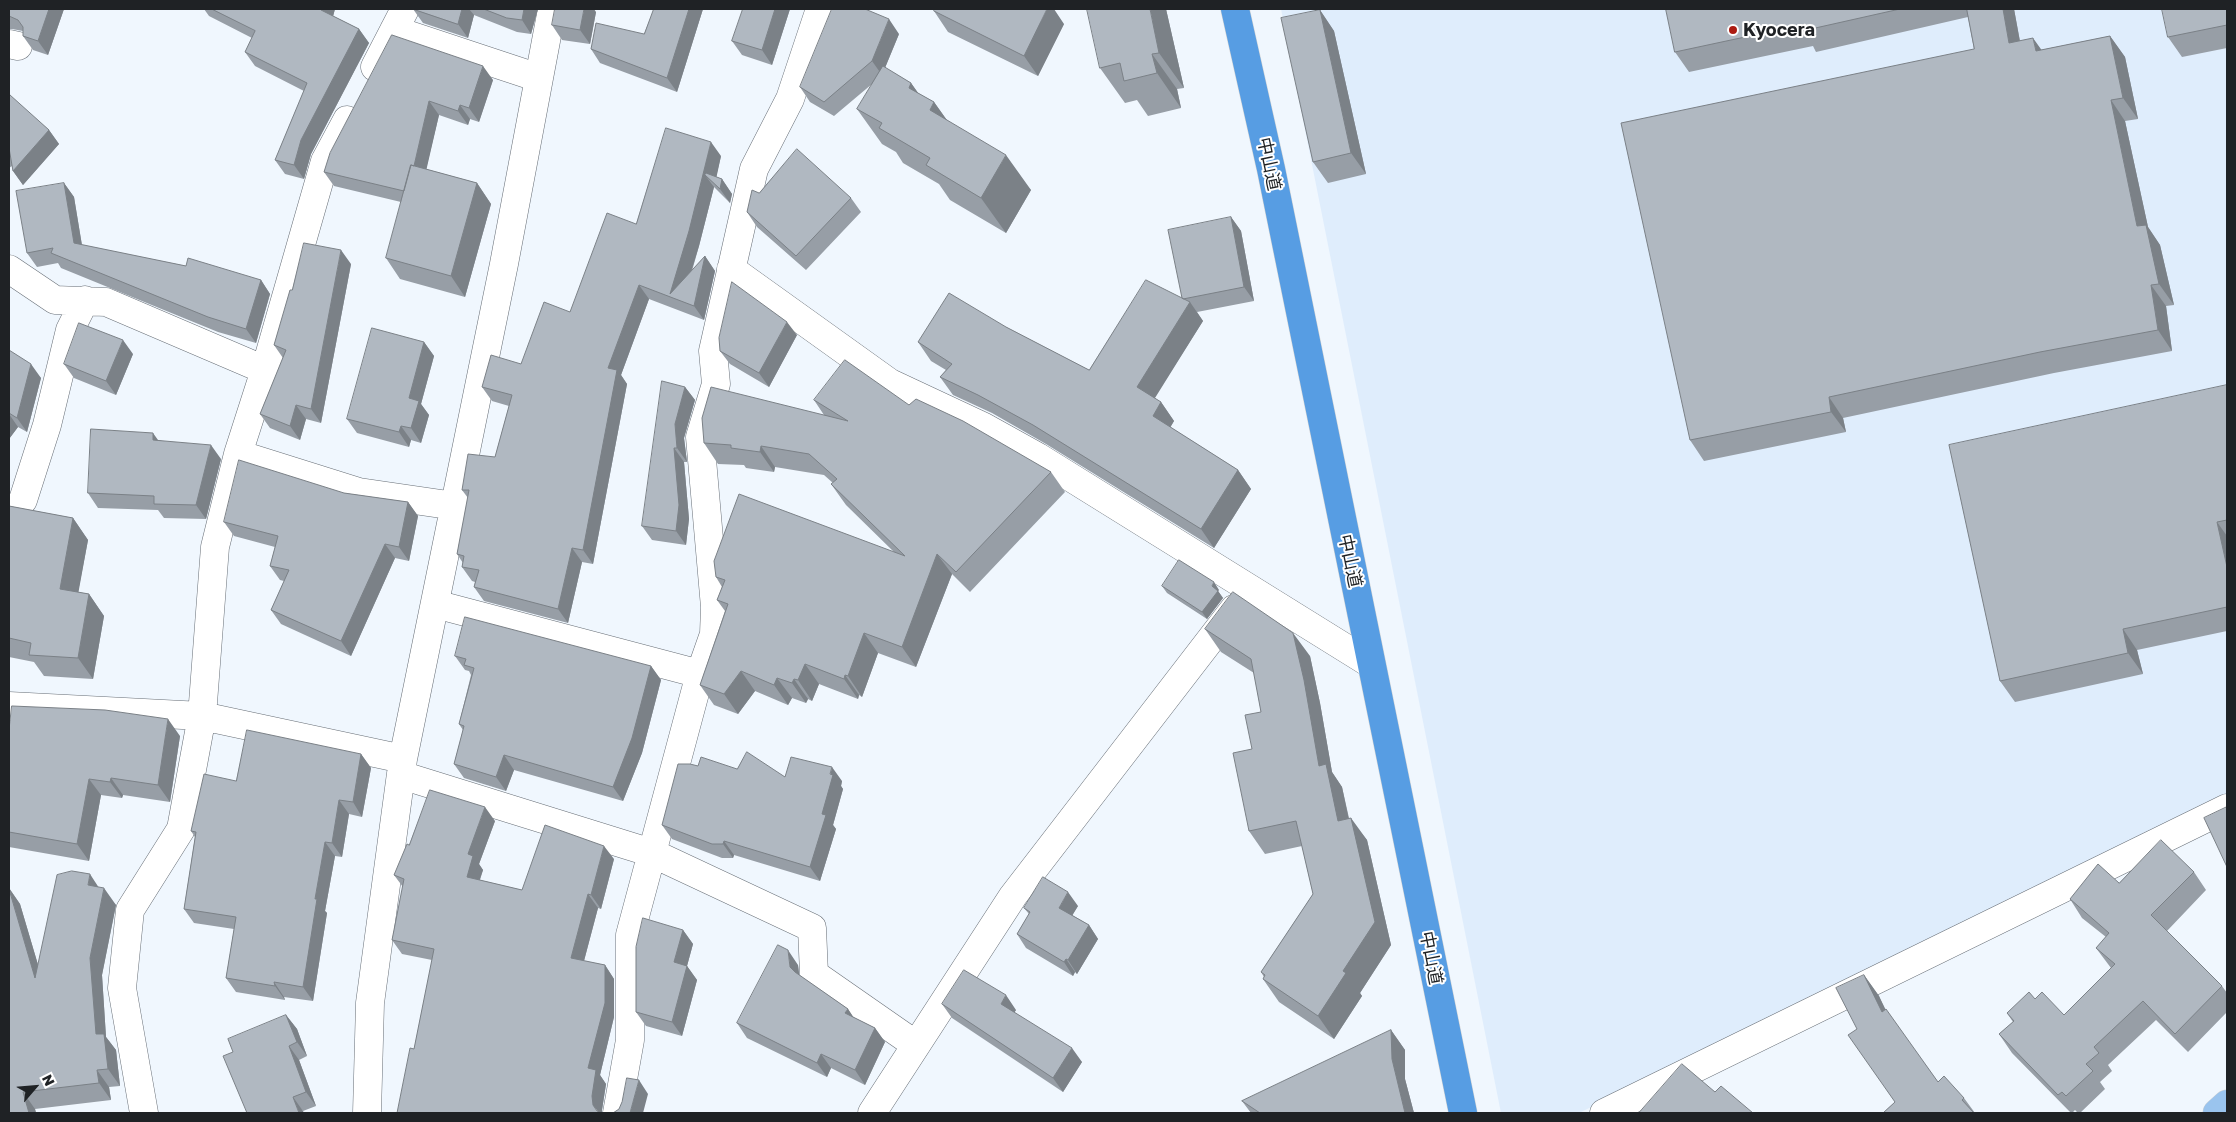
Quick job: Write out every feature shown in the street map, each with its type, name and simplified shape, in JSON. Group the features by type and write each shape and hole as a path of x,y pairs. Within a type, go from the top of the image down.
{"highway":[{"name":"中山道","path":"1235,9 1271,169 1463,1113"}],"main road":[{"path":"2217,1113 2227,1104"}],"street":[{"path":"368,1113 370,1002 402,767 552,9"},
{"path":"617,1113 630,1040 630,935 700,674 714,634 715,607 700,437 716,384 713,351 754,169 790,99 820,9"},
{"path":"144,1113 122,988 130,910 181,829 202,716 215,547 238,454 325,161 400,19 539,78"},
{"path":"9,269 55,300 106,302 264,370"},
{"path":"731,269 890,383 984,427 1038,457 1249,590 1372,664"},
{"path":"9,518 23,500 19,474 46,425 70,330 85,300"},
{"path":"238,454 359,492 455,506"},
{"path":"872,1113 1013,896 1249,590"},
{"path":"435,604 700,674"},
{"path":"9,706 202,716 402,767 652,853 812,928 814,974 916,1045"},
{"path":"1604,1113 2227,808"}],"shaded area":[{"path":"1281,9 2227,9 2227,795 1579,1113 1501,1113"}],"building":[{"path":"9,9 49,9 38,41 23,36 23,27 18,20 9,16"},
{"path":"212,9 321,9 359,29 301,140 294,165 275,160 307,83 245,52 255,31"},
{"path":"413,9 462,9 458,24"},
{"path":"484,9 524,9 522,20 507,18"},
{"path":"555,9 584,9 580,30 552,25"},
{"path":"654,9 689,9 667,78 591,49 596,23 644,34"},
{"path":"743,9 775,9 762,50 732,41"},
{"path":"832,9 865,9 889,19 872,61 824,102 800,87"},
{"path":"935,9 1047,9 1024,56 934,11"},
{"path":"1087,9 1150,9 1159,53 1152,54 1157,73 1124,81 1120,63 1100,68"},
{"path":"1666,9 1900,9 1802,31 1801,25 1675,52"},
{"path":"1967,9 2003,9 2009,43 2033,38 2036,51 2110,36 2123,98 2111,100 2137,226 2146,225 2159,284 2151,285 2158,330 2040,352 1829,397 1831,412 1690,440 1621,123 1974,49"},
{"path":"2162,9 2227,9 2227,25 2168,37"},
{"path":"1320,10 1351,153 1313,162 1281,18"},
{"path":"392,35 483,66 469,108 460,105 458,111 429,101 414,166 411,165 404,191 324,172 330,153"},
{"path":"883,66 911,83 909,88 934,102 930,110 1006,155 981,198 926,165 930,158 879,128 882,123 857,109"},
{"path":"10,95 49,130 13,171 9,148"},
{"path":"666,128 711,142 689,231 670,294 705,256 694,306 639,285 608,368 617,370 583,550 572,548 558,609 474,587 479,570 462,567 464,556 457,554 469,490 462,490 468,454 495,457 512,395 482,387 491,355 521,364 544,302 570,312 607,213 636,224"},
{"path":"797,149 851,198 796,256 747,212 752,190 759,193"},
{"path":"411,165 477,183 451,276 386,258"},
{"path":"706,173 722,179 720,189 705,175"},
{"path":"64,183 74,243 186,266 188,258 261,280 246,329 208,317 51,253 53,248 27,253 16,191"},
{"path":"1231,217 1244,287 1183,299 1168,230"},
{"path":"304,243 341,250 311,409 296,405 290,426 260,414 286,350 274,345 290,290 292,290"},
{"path":"1146,280 1190,302 1137,387 1161,402 1153,416 1238,470 1201,529 1033,425 940,377 952,364 918,342 949,293 1006,327 1089,370"},
{"path":"732,282 787,322 759,373 720,351 719,338"},
{"path":"79,323 123,340 106,381 64,364"},
{"path":"372,328 424,342 409,398 419,401 411,428 401,426 399,432 347,419"},
{"path":"9,350 31,364 17,418 9,413"},
{"path":"845,360 909,405 916,399 963,421 1051,472 956,572 937,554 902,647 864,633 848,676 845,675 844,679 805,664 798,680 794,679 792,683 777,678 774,685 741,671 724,694 700,685 728,604 717,600 725,580 716,577 714,561 739,494 905,556 831,484 837,479 809,454 761,446 760,452 731,448 731,445 704,443 702,418 711,387 848,421 814,400"},
{"path":"662,381 685,387 675,424 677,448 674,448 679,505 676,531 642,526"},
{"path":"2227,385 2227,520 2217,522 2227,567 2227,607 2123,629 2128,653 2000,681 1949,445"},
{"path":"91,429 153,433 153,440 211,445 196,505 154,504 154,496 88,493"},
{"path":"239,460 344,493 408,502 399,547 385,544 341,641 271,610 289,570 270,566 278,536 224,522"},
{"path":"9,506 73,518 60,589 89,594 78,658 29,655 31,643 9,638"},
{"path":"1179,560 1214,582 1212,586 1218,591 1202,612 1162,586"},
{"path":"1233,592 1293,633 1304,680 1319,766 1326,764 1338,821 1351,818 1375,922 1343,971 1346,973 1318,1016 1263,979 1265,975 1261,972 1313,894 1296,821 1249,831 1233,753 1252,749 1245,715 1261,712 1251,659 1205,629"},
{"path":"465,617 651,666 632,738 613,787 504,755 496,777 454,764 464,726 459,724 474,668 464,665 466,659 455,656"},
{"path":"12,706 105,710 168,719 158,785 111,778 110,782 89,779 77,844 9,832 9,730"},
{"path":"247,730 361,754 353,802 339,800 332,843 325,842 303,987 274,982 275,986 226,978 236,917 184,909 196,832 191,831 204,774 236,781"},
{"path":"747,752 785,777 791,757 832,767 830,774 833,775 822,814 826,815 810,867 724,841 723,844 712,844 662,825 678,764 698,766 701,757 737,769"},
{"path":"430,790 485,807 468,854 473,856 467,877 522,890 545,825 604,846 591,895 588,894 571,958 605,965 605,1003 588,1068 596,1070 592,1096 593,1105 597,1111 602,1113 397,1113 410,1048 414,1049 434,949 392,940 404,879 394,875 407,844 409,845"},
{"path":"2227,807 2227,867 2204,818"},
{"path":"2161,840 2194,872 2151,915 2222,986 2175,1034 2143,1001 2094,1047 2099,1053 2086,1064 2093,1071 2066,1096 2062,1092 2058,1095 1999,1034 2014,1021 2007,1013 2029,992 2035,999 2042,992 2064,1015 2115,964 2096,948 2109,933 2070,899 2098,864 2119,883"},
{"path":"72,871 90,874 88,885 104,888 90,958 96,1034 104,1034 108,1069 97,1070 99,1083 23,1092 29,1113 9,1113 9,889 35,978 57,875"},
{"path":"1043,877 1068,892 1059,908 1089,925 1068,960 1066,959 1064,962 1017,934 1030,912 1024,908"},
{"path":"643,918 683,930 674,962 687,966 672,1022 636,1012 636,947"},
{"path":"778,945 788,950 790,967 795,972 848,1009 845,1013 875,1028 855,1070 821,1054 817,1063 737,1023"},
{"path":"964,970 1006,995 1001,1004 1072,1048 1053,1078 942,1004"},
{"path":"1864,975 1882,1012 1886,1009 1938,1082 1944,1076 1964,1098 1962,1100 1974,1113 1883,1113 1895,1102 1848,1035 1857,1029 1836,988"},
{"path":"286,1015 297,1042 289,1046 306,1092 293,1097 299,1113 247,1113 223,1056 233,1052 228,1039"},
{"path":"1391,1030 1392,1059 1405,1113 1260,1113 1242,1101"},
{"path":"1682,1064 1715,1092 1721,1086 1753,1113 1639,1113"},
{"path":"627,1078 639,1080 630,1113 613,1113 619,1109 622,1102"}],"place":[{"name":"Kyocera","path":"1733,30"}]}
